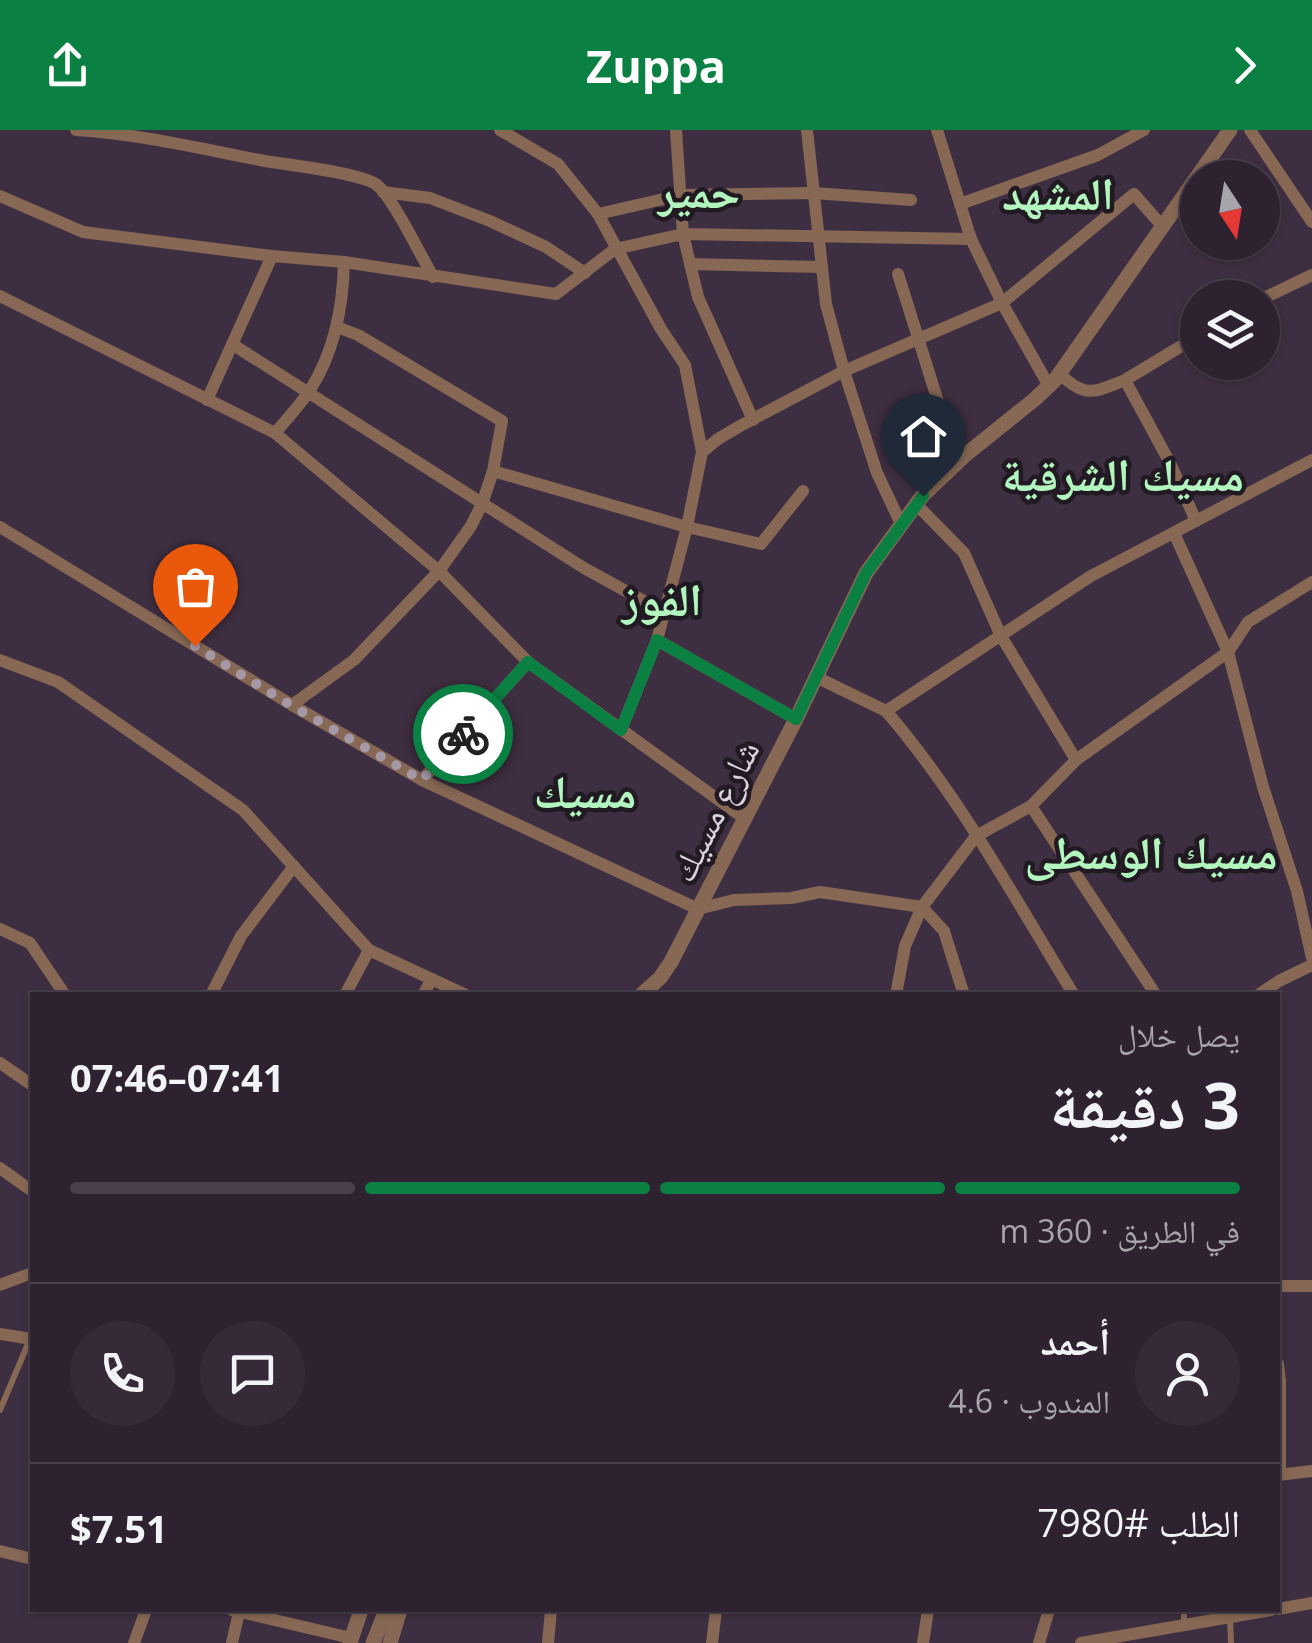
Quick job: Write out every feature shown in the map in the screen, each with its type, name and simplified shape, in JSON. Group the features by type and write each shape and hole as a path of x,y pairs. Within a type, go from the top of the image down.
{"street":[{"path":"76,130 173,141 346,174 376,184 433,277"},
{"path":"500,130 558,164 598,214 685,365 702,452 657,640 621,730"},
{"path":"676,130 683,234 698,298 753,420"},
{"path":"807,130 826,304 877,473 901,524"},
{"path":"937,130 971,239 1002,303 1055,380 1093,392 1125,380 1180,347"},
{"path":"960,204 1098,155 1144,130"},
{"name":"شارع مسيك","path":"650,992 671,962 745,819 866,573 916,504 957,462 1055,380 1230,130"},
{"path":"1250,130 1312,222"},
{"path":"383,192 430,198 490,221 546,247 584,273"},
{"path":"598,214 680,195 813,194 911,200"},
{"path":"702,452 718,439 844,371 1002,303 1134,194 1163,226"},
{"path":"0,196 83,232 344,262 556,294 619,248 683,234 971,239"},
{"path":"207,400 272,256"},
{"path":"275,433 309,391 326,360 343,294 344,262"},
{"path":"690,264 821,267"},
{"path":"898,274 957,462"},
{"path":"1280,290 1312,275"},
{"path":"0,296 275,433 439,571 528,662 745,819"},
{"path":"292,706 354,660 439,571 482,504 494,471 502,420 337,326"},
{"path":"232,344 584,568 664,612"},
{"path":"1125,380 1196,521"},
{"path":"886,711 1092,576 1312,460"},
{"path":"494,471 686,527 760,544 803,491"},
{"path":"916,504 964,554 1002,636 1076,760"},
{"path":"0,527 292,706 422,780 698,909 734,900 791,898 820,892 922,907 944,931 963,992"},
{"path":"1174,533 1228,652 1263,787 1298,891 1312,961 1262,992"},
{"path":"897,992 905,946 922,907 976,836 1031,806 1076,760 1228,652 1248,622 1312,582"},
{"path":"657,640 796,719"},
{"path":"0,660 58,682 243,810 370,950 460,992"},
{"path":"422,780 528,662"},
{"path":"816,677 886,711 910,738 1072,992"},
{"path":"1031,806 1154,992"},
{"path":"213,992 241,936 294,866"},
{"path":"0,928 30,943 62,992"},
{"path":"347,992 370,950"},
{"path":"425,992 432,979"},
{"path":"0,1063 30,1083"},
{"path":"0,1168 30,1190"},
{"path":"0,1285 30,1273"},
{"path":"1280,1286 1312,1286"},
{"path":"0,1334 30,1339"},
{"path":"1280,1475 1312,1471"},
{"path":"0,1551 30,1559"},
{"path":"1280,1609 1312,1603"},
{"path":"134,1643 145,1612"},
{"path":"232,1643 236,1612"},
{"path":"246,1612 293,1617 360,1642"},
{"path":"360,1642 361,1612"},
{"path":"360,1642 375,1612"},
{"path":"360,1642 384,1612"},
{"path":"390,1643 399,1612"},
{"path":"548,1643 551,1612"},
{"path":"712,1643 716,1612"},
{"path":"923,1643 928,1612"},
{"path":"1039,1643 1048,1612"},
{"path":"1081,1643 1261,1612"}],"lane":[{"path":"0,1410 30,1341"},
{"path":"1184,1612 1184,1625"},
{"path":"1230,1617 1231,1643"}],"way so far":[{"path":"195,646 422,780 463,734"}],"district":[{"name":"حمير","path":"699,192"},
{"name":"المشهد","path":"1058,194"},
{"name":"مسيك الشرقية","path":"1123,475"},
{"name":"الفوز","path":"662,600"},
{"name":"مسيك","path":"585,792"},
{"name":"مسيك الوسطى","path":"1151,853"}],"route":[{"path":"463,734 528,662 621,730 657,640 796,719 866,573 923,496"}]}
